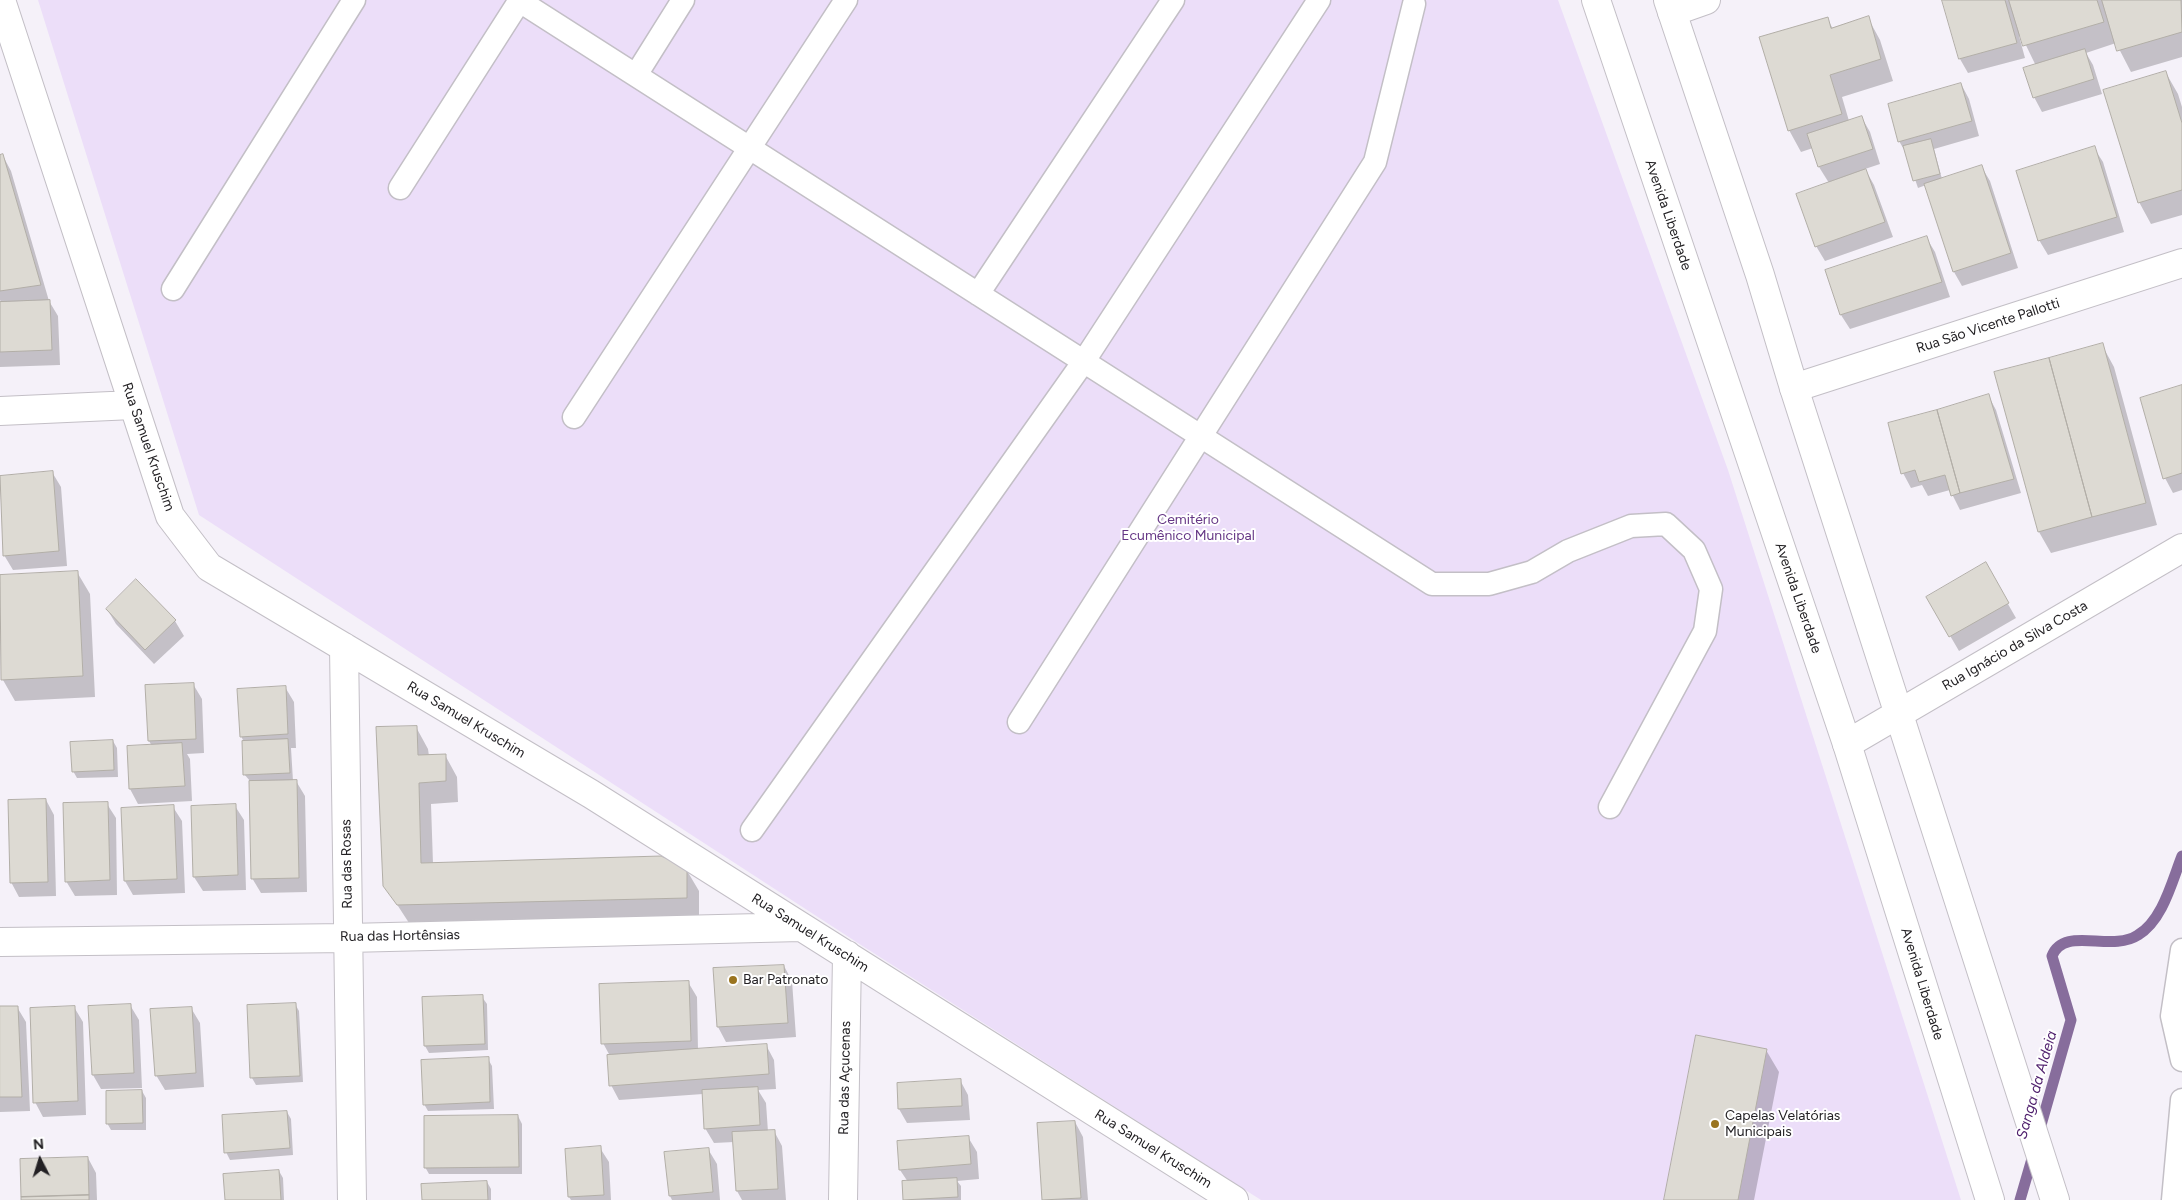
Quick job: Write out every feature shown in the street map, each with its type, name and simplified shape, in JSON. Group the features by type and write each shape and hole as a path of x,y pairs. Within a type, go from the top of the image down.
{"street":[{"name":"Rua Samuel Kruschim","path":"1,0 132,405 170,516 209,566 590,794 1234,1200"},
{"name":"Avenida Liberdade","path":"1596,0 1847,744 1990,1200"},
{"path":"1706,0 1670,6 1760,275 1794,388 2055,1200"},
{"name":"Rua São Vicente Pallotti","path":"1794,388 2182,263"},
{"path":"0,411 132,405"},
{"name":"Rua Ignácio da Silva Costa","path":"1847,744 2182,548"},
{"name":"Rua das Rosas","path":"344,647 352,1200"},
{"name":"Rua das Hortênsias","path":"0,942 348,938 801,926"},
{"name":"Rua das Açucenas","path":"843,1200 847,955"}],"lane":[{"path":"173,289 354,0"},
{"path":"400,188 519,0 1432,584 1489,584 1532,572 1568,551 1631,526 1666,524 1694,550 1711,589 1705,630 1610,807"},
{"path":"636,75 683,0"},
{"path":"574,417 846,0"},
{"path":"978,294 1173,0"},
{"path":"752,830 1084,361 1319,0"},
{"path":"1019,722 1375,162 1414,4"},
{"path":"2182,950 2172,1016 2182,1060"},
{"path":"2173,1200 2182,1100"}],"green space":[{"name":"Cemitério Ecumênico Municipal","path":"38,0 1558,0 1728,470 1961,1200 1261,1200 861,945 199,515"}],"building":[{"path":"1942,0 2005,0 2017,43 1959,59"},
{"path":"2009,0 2097,0 2104,22 2023,46"},
{"path":"2102,0 2181,0 2182,32 2117,51"},
{"path":"1869,16 1881,59 1830,75 1842,114 1788,131 1759,37 1828,17 1831,28"},
{"path":"2085,49 2094,79 2033,98 2023,68"},
{"path":"2166,71 2182,123 2182,190 2138,203 2103,90"},
{"path":"1961,83 1972,121 1898,142 1888,104"},
{"path":"1862,116 1873,149 1818,167 1807,134"},
{"path":"1931,139 1940,174 1913,181 1903,146"},
{"path":"2095,146 2117,217 2038,241 2016,171"},
{"path":"3,154 41,285 0,291 0,155"},
{"path":"1982,165 2011,253 1953,272 1924,184"},
{"path":"1866,169 1885,222 1815,247 1796,194"},
{"path":"1927,236 1942,282 1840,315 1825,270"},
{"path":"50,300 52,350 0,352 0,302"},
{"path":"2103,343 2146,503 2092,517 2049,358"},
{"path":"2049,358 2092,517 2038,532 1994,372"},
{"path":"2182,385 2182,473 2163,479 2140,398"},
{"path":"1989,394 2014,479 1960,493 1937,410"},
{"path":"1937,410 1960,493 1951,496 1945,475 1919,482 1915,470 1901,474 1888,423"},
{"path":"53,471 59,551 3,556 0,476"},
{"path":"1986,562 2009,603 1949,637 1926,597"},
{"path":"78,571 83,676 1,680 0,575"},
{"path":"136,579 176,620 145,650 106,609"},
{"path":"194,683 196,739 148,741 145,685"},
{"path":"286,686 288,734 240,737 237,689"},
{"path":"417,726 418,755 446,754 446,781 419,783 421,863 661,856 687,868 687,898 397,905 383,886 376,727"},
{"path":"288,739 290,773 243,775 242,741"},
{"path":"113,740 114,770 72,772 70,742"},
{"path":"182,743 185,786 129,789 127,746"},
{"path":"297,780 299,878 251,879 249,781"},
{"path":"46,799 48,882 10,883 8,800"},
{"path":"108,802 110,880 65,882 63,803"},
{"path":"236,804 238,875 193,877 191,806"},
{"path":"174,805 177,879 124,881 121,808"},
{"path":"784,965 788,1023 717,1027 713,968"},
{"path":"689,981 691,1041 601,1044 599,984"},
{"path":"483,995 485,1044 424,1046 422,997"},
{"path":"296,1003 300,1076 250,1078 247,1005"},
{"path":"131,1004 134,1073 92,1075 88,1006"},
{"path":"0,1006 18,1006 22,1097 0,1097"},
{"path":"75,1006 78,1101 33,1103 30,1008"},
{"path":"192,1007 196,1073 155,1076 150,1009"},
{"name":"Capelas Velatórias Municipais","path":"1696,1035 1767,1049 1738,1200 1664,1200"},
{"path":"767,1044 769,1074 609,1086 607,1055"},
{"path":"489,1057 490,1102 423,1105 421,1060"},
{"path":"961,1079 962,1106 898,1109 897,1083"},
{"path":"758,1087 760,1125 704,1129 702,1090"},
{"path":"142,1090 143,1123 106,1124 106,1091"},
{"path":"287,1111 290,1148 224,1153 222,1115"},
{"path":"518,1115 519,1167 424,1168 424,1116"},
{"path":"1075,1121 1081,1198 1042,1200 1037,1123"},
{"path":"775,1130 778,1189 736,1191 732,1132"},
{"path":"969,1136 971,1164 899,1170 897,1141"},
{"path":"601,1146 604,1195 568,1197 565,1149"},
{"path":"709,1148 713,1192 669,1196 664,1152"},
{"path":"88,1157 89,1195 21,1197 20,1159"},
{"path":"279,1170 281,1200 225,1200 223,1174"},
{"path":"957,1178 958,1197 903,1200 902,1181"},
{"path":"487,1181 488,1200 422,1200 421,1184"},
{"path":"89,1195 89,1200 21,1200 21,1197"}],"waterway":[{"name":"Sanga da Aldeia","path":"2039,1132 2071,1020 2052,956 2058,947 2067,942 2077,940 2115,942 2127,940 2138,935 2147,928 2160,910 2182,856"},
{"name":"Sanga da Aldeia","path":"2020,1200 2034,1152"}],"place":[{"name":"Bar Patronato","path":"733,980"},
{"name":"Capelas Velatórias Municipais","path":"1715,1124"}]}
